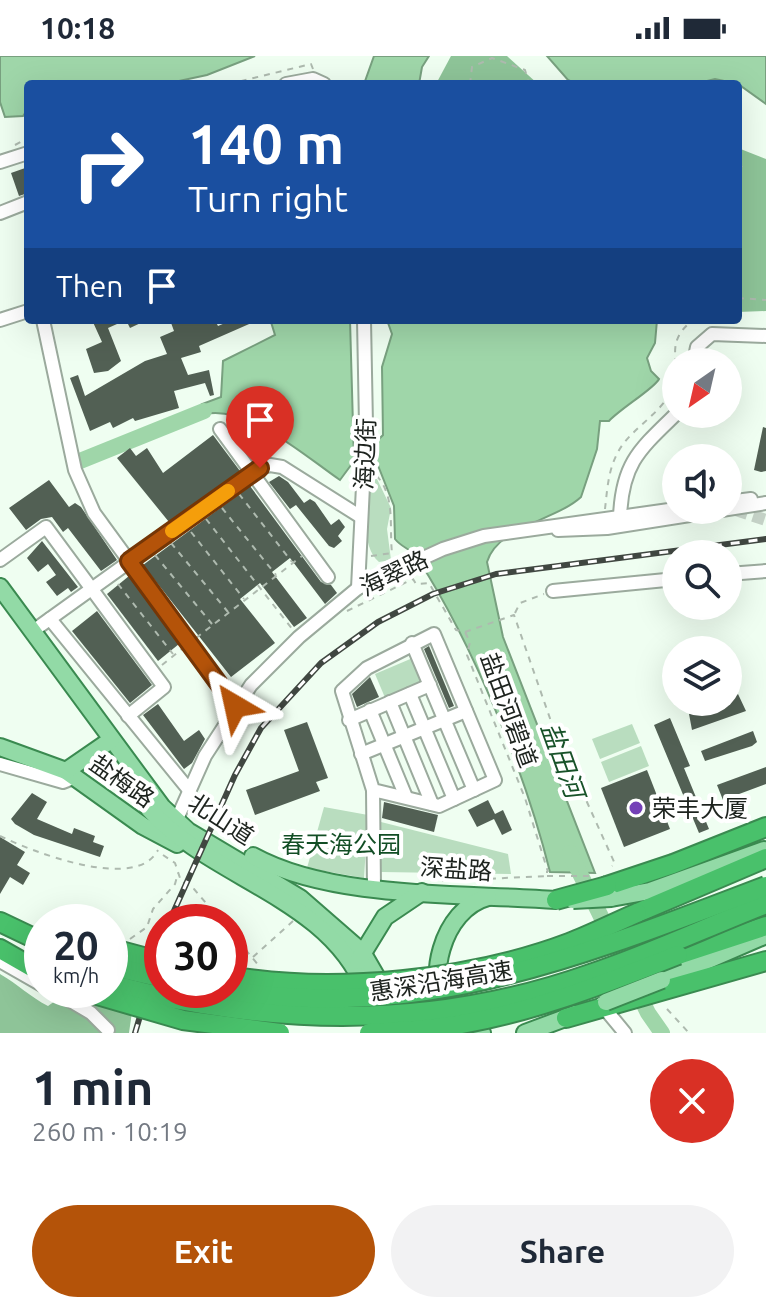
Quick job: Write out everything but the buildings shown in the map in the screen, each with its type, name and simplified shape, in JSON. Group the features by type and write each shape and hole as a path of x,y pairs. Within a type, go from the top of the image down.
{"highway":[{"path":"556,900 608,887 766,827"},
{"path":"248,977 356,982 433,975 503,963 556,947 766,858"},
{"name":"惠深沿海高速","path":"248,992 305,998 436,991 582,957 766,886"},
{"name":"惠深沿海高速","path":"128,988 246,1013 362,1017 441,1009 513,996 590,974 766,904"},
{"path":"0,915 24,940"},
{"path":"0,922 24,943"},
{"path":"369,1033 443,1027 516,1011 595,988 678,955 766,926"},
{"path":"0,946 24,953"},
{"path":"566,1018 609,1004 664,993 766,961"},
{"path":"128,1004 183,1020 280,1033"}],"main road":[{"name":"北山道","path":"0,587 33,631 158,819 194,849 294,908 359,959"},
{"name":"北山道","path":"0,604 107,743 176,821 300,898 359,959 380,1033"},
{"name":"盐梅路","path":"71,774 107,743"},
{"name":"盐梅路","path":"0,747 71,774 163,846 194,849"},
{"name":"深盐路","path":"176,821 195,824 280,870 320,882 374,888 426,886 493,896 556,900"},
{"path":"608,887 650,891 766,850"},
{"path":"237,859 280,870"},
{"path":"426,886 394,907 375,928 359,959 382,984 454,1022 482,1033"},
{"path":"454,1022 445,1011 439,993 443,945 454,923 467,909 493,896"},
{"path":"664,993 766,935"},
{"path":"382,984 399,1033"},
{"path":"525,1033 566,1018"}],"street":[{"path":"0,162 24,154"},
{"path":"0,213 24,204"},
{"path":"0,320 24,312"},
{"path":"44,324 75,470 94,513 235,706"},
{"name":"海边街","path":"358,588 366,440 364,324"},
{"path":"697,348 712,334 766,336"},
{"path":"620,517 628,467 638,451 662,428"},
{"path":"220,429 328,577"},
{"path":"33,631 252,473 270,465 282,467 361,517"},
{"path":"742,500 766,497"},
{"name":"海翠路","path":"176,821 235,706 273,661 358,588 443,549 484,536 539,527 606,523 766,503"},
{"name":"海翠路","path":"606,523 620,517 662,511"},
{"path":"0,560 46,527 164,687 128,716"},
{"path":"742,573 766,571"},
{"path":"553,591 662,580"},
{"path":"50,619 192,794"},
{"path":"373,790 439,806 495,780 434,634 367,668 344,686 342,700 373,790 374,888"},
{"path":"412,643 474,790"},
{"path":"349,720 430,685"},
{"path":"410,694 454,799"},
{"path":"390,702 432,804"},
{"path":"370,710 406,797"},
{"path":"361,754 466,711"},
{"path":"0,764 63,782 71,774"},
{"path":"0,961 24,959"},
{"path":"609,1004 625,1033"},
{"path":"83,1008 108,1030"}],"path":[{"path":"470,80 472,67 492,58 525,70 528,80"},
{"path":"742,298 766,300"},
{"path":"606,523 617,453 675,384 673,349 688,324"},
{"path":"367,557 392,553 389,528 392,505 378,475"},
{"path":"233,487 292,563"},
{"path":"216,499 276,576"},
{"path":"199,511 299,637"},
{"path":"183,523 245,600"},
{"path":"165,535 229,613"},
{"path":"149,547 213,625"},
{"path":"153,672 309,550"},
{"path":"111,575 174,655"},
{"name":"盐田河碧道","path":"342,614 413,579 416,584 429,583 456,630 465,632 514,615 553,727 615,864 612,866"},
{"path":"514,615 520,603 553,591"},
{"name":"盐田河碧道","path":"465,632 471,648 467,655 525,798 547,873"},
{"path":"192,794 194,809 202,821 255,848"},
{"path":"0,836 35,853 121,869 144,864 163,846 175,863 181,881 194,889 207,904"},
{"path":"157,904 175,884 178,873"},
{"path":"426,886 503,881 547,873 608,887"},
{"path":"253,958 297,918"},
{"path":"664,993 689,1033"}],"green space":[{"path":"372,478 377,479 391,508 387,529 391,560 379,562 369,545 367,534"},
{"path":"415,657 426,683 386,700 375,674"},
{"path":"632,724 640,743 600,759 592,739"},
{"path":"641,746 649,766 609,782 601,762"},
{"name":"春天海公园","path":"324,807 368,815 364,878 307,868"},
{"path":"381,822 508,854 511,874 381,872"}],"shaded area":[{"path":"0,56 255,56 207,75 184,80 24,80 23,116 5,117 0,102"},
{"path":"374,56 429,56 422,67 420,80 365,80"},
{"path":"451,56 507,56 534,80 438,80"},
{"path":"547,56 766,56 766,104 742,87 742,80 568,80"},
{"path":"742,150 766,159 766,311 742,312"},
{"path":"272,324 350,324 354,461 340,480 257,425 222,413 205,414 202,404 221,397 223,361 275,335"},
{"path":"388,324 657,324 655,343 647,358 651,371 659,379 609,421 600,421 597,449 581,497 503,540 487,562 503,637 595,873 550,872 527,793 478,670 418,559 395,539 394,506 377,463 373,462 373,445 383,435 382,367 392,334"},
{"path":"0,974 24,990 24,1008 120,1008 132,1012 129,1033 0,1033"}],"waterway":[{"path":"80,461 204,411"},
{"path":"354,452 373,453"},
{"name":"盐田河","path":"570,853 648,1013 662,1033"}],"tunnel":[{"path":"742,512 766,520"}],"railway":[{"path":"177,904 235,775 261,728 321,663 378,622 433,594 496,574 766,539"},
{"path":"135,1033 144,1003"}],"slow traffic":[{"path":"172,531 228,491"}],"place":[{"name":"荣丰大厦","path":"636,808"}],"route":[{"path":"235,706 129,561 260,468"}]}
